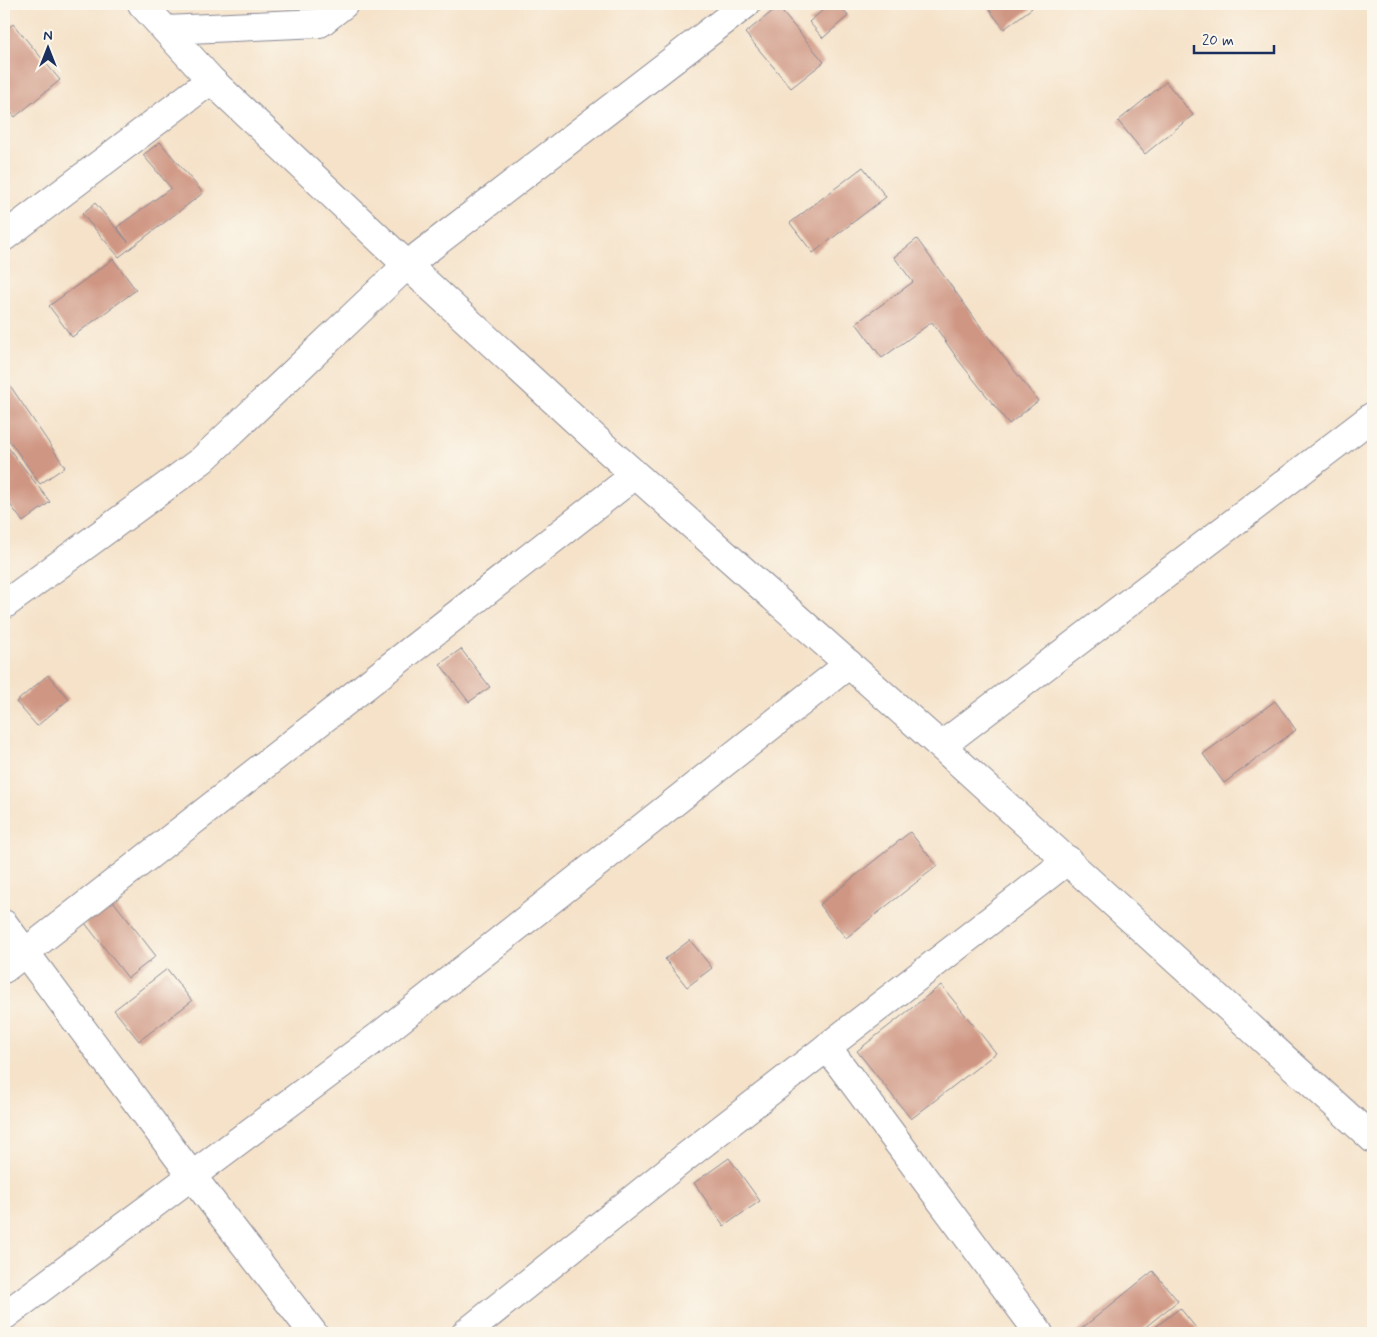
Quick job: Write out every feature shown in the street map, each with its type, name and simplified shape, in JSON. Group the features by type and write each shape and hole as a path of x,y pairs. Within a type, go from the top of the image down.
{"street":[{"path":"142,4 211,80 407,265 635,474 1068,860 1373,1139"},
{"path":"166,30 320,23 344,4"},
{"path":"4,605 202,460 407,265 746,4"},
{"path":"4,238 211,80"},
{"path":"941,746 1373,416"},
{"path":"4,969 635,474"},
{"path":"4,1316 378,1036 849,664"},
{"path":"466,1333 683,1159 1068,860"},
{"path":"4,924 192,1176 313,1333"},
{"path":"827,1047 1040,1333"}],"building":[{"path":"830,4 838,4 848,16 823,38 809,22"},
{"path":"985,4 1029,4 1032,8 1004,29"},
{"path":"778,7 824,62 791,88 745,33"},
{"path":"13,24 60,80 15,117 4,104 4,32"},
{"path":"1166,82 1193,115 1145,154 1118,121"},
{"path":"160,142 203,193 119,257 82,214 95,203 128,242 117,227 171,188 143,155"},
{"path":"863,167 886,197 813,253 790,223"},
{"path":"917,239 989,338 1038,401 1009,424 959,361 932,322 882,358 856,323 913,282 894,257"},
{"path":"113,259 136,290 72,337 49,306"},
{"path":"9,384 65,467 40,484 4,433 4,388"},
{"path":"4,442 50,502 23,522 4,496"},
{"path":"461,649 490,687 469,702 440,664"},
{"path":"48,675 69,699 37,726 16,702"},
{"path":"1275,701 1296,730 1224,783 1203,754"},
{"path":"910,832 937,866 846,938 819,905"},
{"path":"113,901 156,956 128,978 85,923"},
{"path":"690,940 712,968 687,987 665,959"},
{"path":"167,969 192,1001 139,1041 114,1010"},
{"path":"941,985 996,1053 911,1119 857,1051"},
{"path":"729,1158 760,1201 724,1226 694,1183"},
{"path":"1153,1271 1178,1301 1138,1333 1076,1333"},
{"path":"1180,1308 1200,1333 1148,1333"}]}
